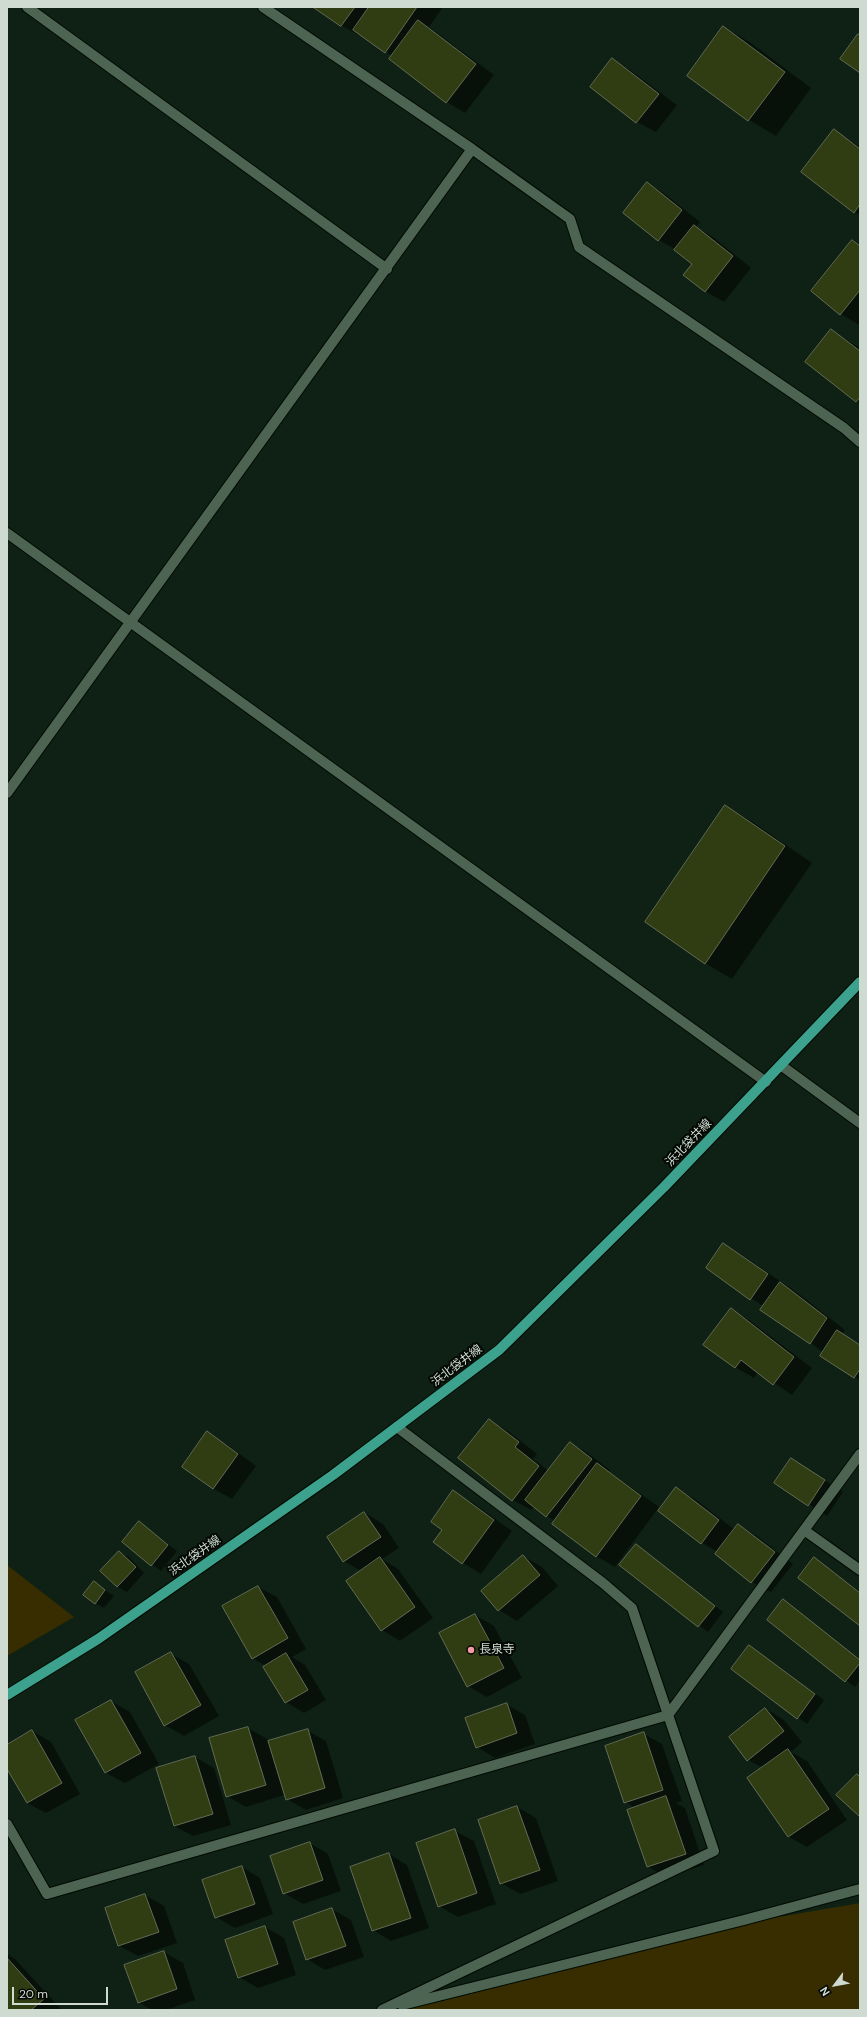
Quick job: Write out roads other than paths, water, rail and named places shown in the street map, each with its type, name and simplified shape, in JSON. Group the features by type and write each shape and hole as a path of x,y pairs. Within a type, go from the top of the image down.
{"main road":[{"name":"浜北袋井線","path":"7,1695 98,1639 333,1475 499,1350 664,1187 782,1066 860,982"}],"street":[{"path":"27,7 387,269"},
{"path":"264,7 472,149 570,219 579,247 844,428 860,442"},
{"path":"7,793 387,269 472,149"},
{"path":"7,533 766,1082"},
{"path":"782,1066 860,1123"},
{"path":"382,2010 714,1851 632,1608 603,1583 397,1427"},
{"path":"7,1824 47,1894 668,1715 860,1454"},
{"path":"804,1530 860,1570"},
{"path":"382,2010 744,1920 860,1889"}],"place":[{"name":"長泉寺","path":"471,1650"}]}
